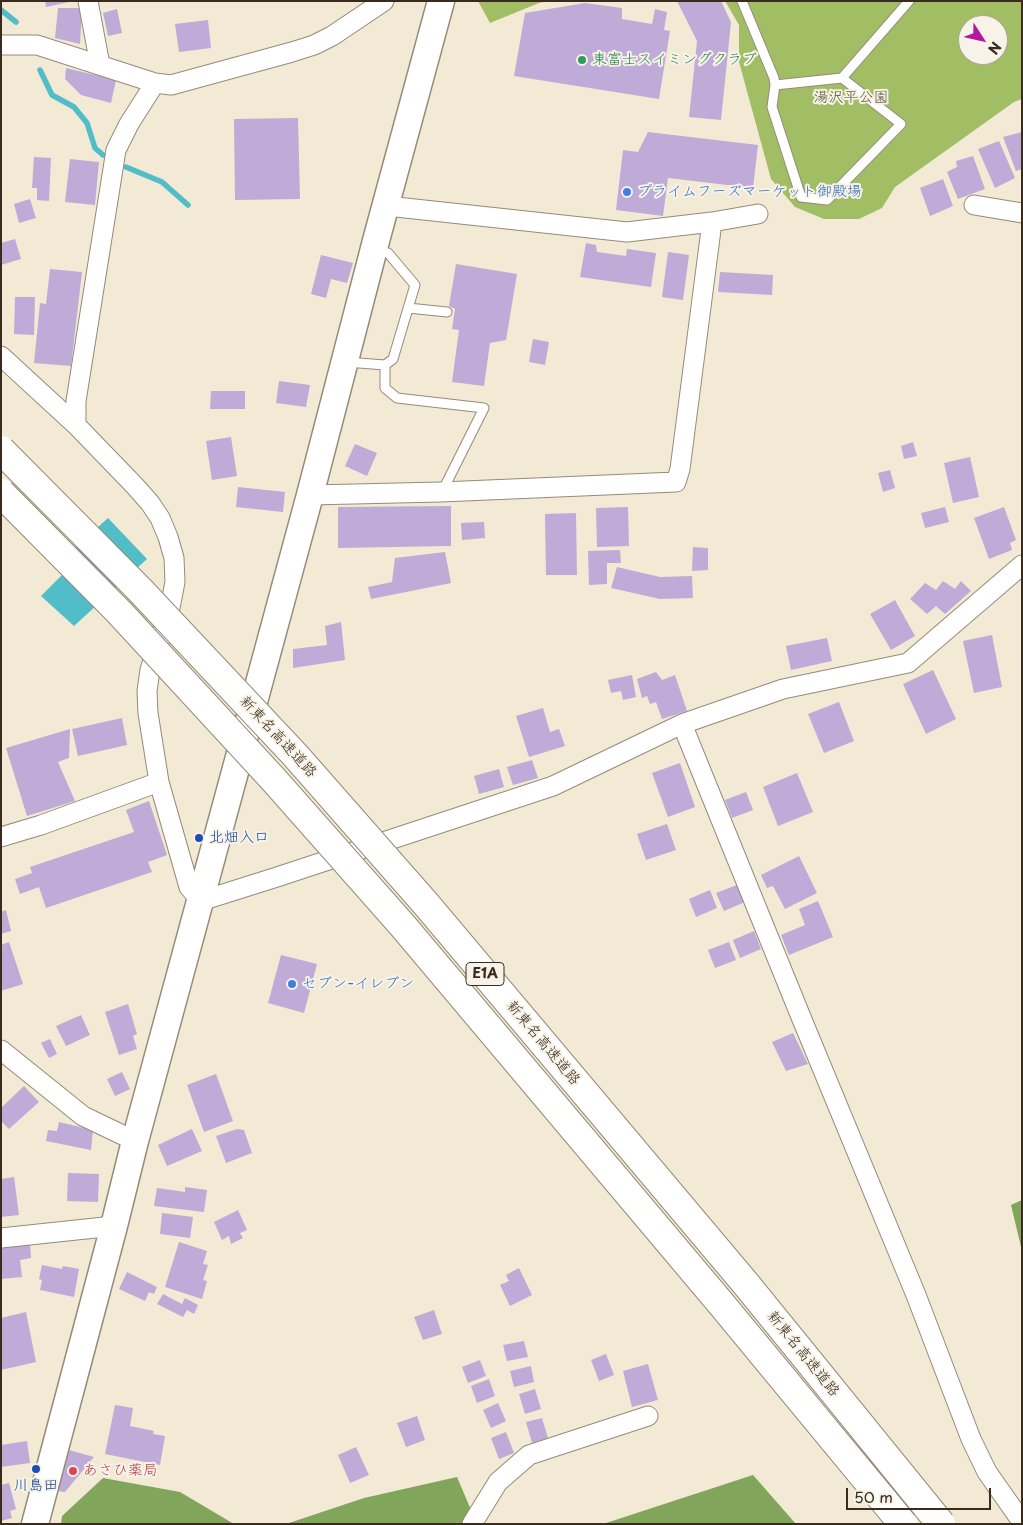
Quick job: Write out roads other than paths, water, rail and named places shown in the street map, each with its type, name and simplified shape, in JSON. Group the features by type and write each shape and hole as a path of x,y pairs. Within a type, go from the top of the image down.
{"highway":[{"name":"新東名高速道路","path":"1,450 140,590 302,762 426,904 746,1284 941,1524"},
{"name":"新東名高速道路","path":"1,493 119,612 274,780 403,926 692,1268 903,1524"}],"street":[{"path":"88,1 100,65"},
{"path":"1,45 37,45 155,84 171,85 314,45 332,36 384,1"},
{"path":"35,1524 135,1140 201,901 441,1"},
{"path":"76,425 76,401 116,150 129,124 155,84"},
{"path":"974,205 1022,213"},
{"path":"386,206 627,232 712,222 758,214"},
{"path":"310,495 441,492 676,482 680,469 712,222"},
{"path":"1,356 76,425 134,484 160,518 168,536 174,558 175,582 172,599 150,670 147,691 148,713 159,782 188,887 201,901"},
{"path":"201,901 277,878 553,786 682,724 783,689 908,663 1022,565"},
{"path":"682,724 804,1026 913,1286 971,1438 987,1472 1022,1522"},
{"path":"1,836 41,826 159,782"},
{"path":"1,1050 83,1116 135,1140"},
{"path":"1,1238 114,1226"},
{"path":"472,1524 498,1482 529,1455 648,1416"}],"lane":[{"path":"742,1 774,78 772,107 801,197 827,200 901,124 842,78"},
{"path":"775,85 842,78 909,1"},
{"path":"344,362 385,365 393,360 415,285 388,253 374,250"},
{"path":"408,308 447,312"},
{"path":"385,365 385,388 397,398 484,408 441,492"}],"water":[{"path":"108,518 147,559 74,626 41,596 65,572 57,564"}],"waterway":[{"path":"1,10 16,22"},
{"path":"40,70 52,95 74,107 87,123 95,148 103,155"},
{"path":"126,167 162,182 188,205"}],"place":[{"name":"東富士スイミングクラブ","path":"582,60"},
{"name":"プライムフーズマーケット御殿場","path":"627,192"},
{"name":"北畑入口","path":"199,838"},
{"name":"セブン-イレブン","path":"292,984"},
{"name":"川島田","path":"36,1469"},
{"name":"あさひ薬局","path":"73,1471"}],"park label":[{"name":"湯沢平公園","path":"851,98"}]}
